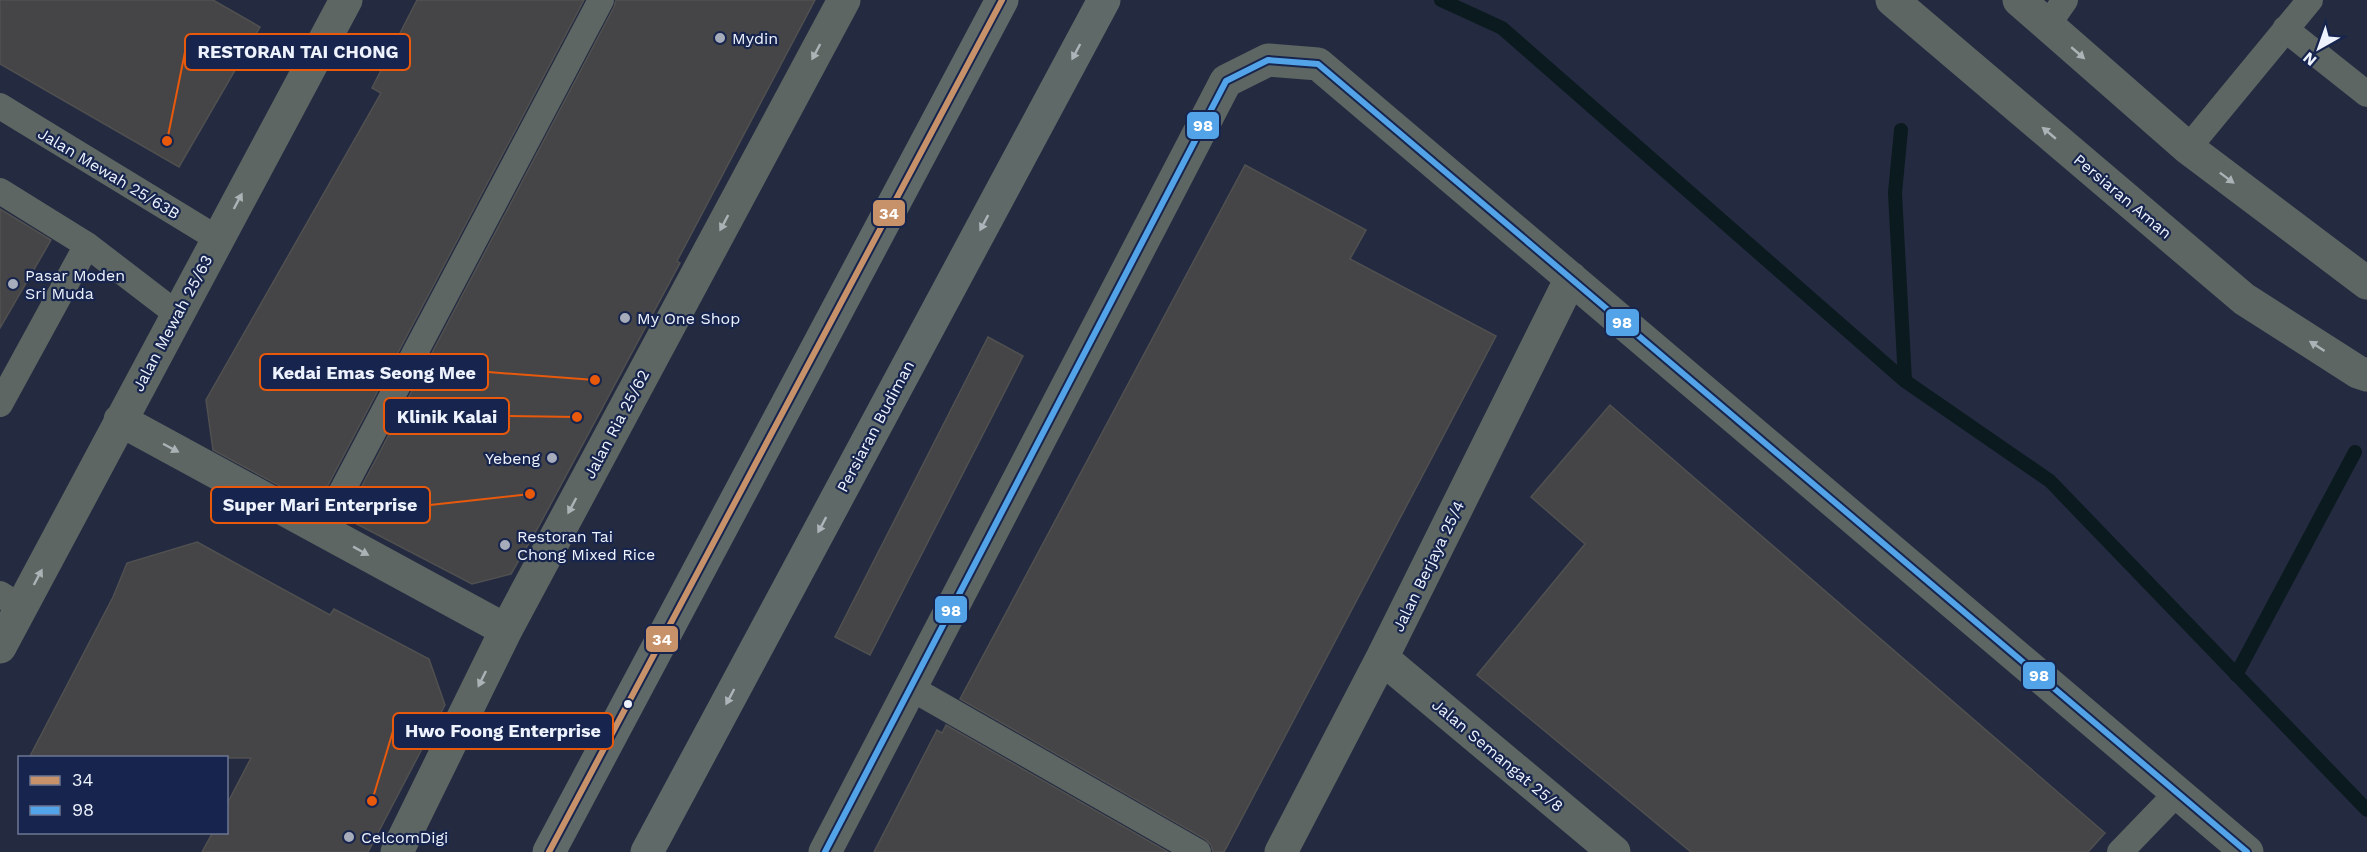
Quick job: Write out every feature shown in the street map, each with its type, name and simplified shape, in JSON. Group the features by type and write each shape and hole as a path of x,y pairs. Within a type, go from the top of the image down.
{"main road":[{"path":"549,852 1002,0"},
{"name":"Persiaran Budiman","path":"647,852 1104,0"}],"street":[{"name":"Jalan Mewah 25/63","path":"0,647 11,601 120,420 346,0"},
{"name":"Jalan Ria 25/62","path":"397,852 506,630 843,0"},
{"name":"Persiaran Aman","path":"1892,0 2244,299 2358,372 2367,375"},
{"path":"2019,0 2056,13 2188,148 2367,283"},
{"path":"825,852 1226,81 1268,60 1318,64 2247,852"},
{"name":"Jalan Berjaya 25/4","path":"1281,852 1382,658 1571,278"},
{"path":"120,420 506,630"},
{"name":"Jalan Semangat 25/8","path":"1382,658 1614,852"}],"lane":[{"path":"322,530 600,0"},
{"path":"2188,148 2310,0"},
{"path":"2285,29 2367,94"},
{"name":"Jalan Mewah 25/63B","path":"0,106 218,239"},
{"path":"0,191 87,245 177,314"},
{"path":"0,404 87,245"},
{"path":"911,688 1198,852"},
{"path":"2120,852 2177,792"}],"building":[{"path":"0,0 213,0 260,27 179,167 0,64"},
{"path":"417,0 584,0 317,506 213,450 206,400 381,93 372,88"},
{"path":"616,0 815,0 677,261 680,263 511,574 472,584 345,518"},
{"path":"1245,165 1366,230 1350,259 1496,336 1224,852 1213,852 1211,845 1205,839 960,699"},
{"name":"Pasar Moden Sri Muda","path":"0,209 51,240 0,328"},
{"path":"988,337 1023,356 870,655 835,637"},
{"path":"1610,405 2105,833 2088,852 1691,852 1477,675 1585,544 1531,497"},
{"path":"197,542 330,615 334,609 429,659 445,705 368,852 202,852 212,834 228,834 228,802 251,758 30,756 113,597 127,563"},
{"path":"946,725 1168,852 874,852 937,730 942,733"}],"waterway":[{"path":"1441,0 1502,28 1905,381 2050,481 2367,810"},
{"path":"1901,130 1895,193 1905,381"},
{"path":"2236,675 2355,452"}],"transit line":[{"name":"34","path":"549,852 1002,0"},
{"name":"98","path":"825,852 1226,81 1268,60 1318,64 2247,852"}],"place":[{"name":"Mydin","path":"720,38"},
{"name":"RESTORAN TAI CHONG","path":"167,141"},
{"name":"Pasar Moden Sri Muda","path":"13,284"},
{"name":"My One Shop","path":"625,318"},
{"name":"Kedai Emas Seong Mee","path":"595,380"},
{"name":"Klinik Kalai","path":"577,417"},
{"name":"Yebeng","path":"552,458"},
{"name":"Super Mari Enterprise","path":"530,494"},
{"name":"Restoran Tai Chong Mixed Rice","path":"505,545"},
{"name":"Hwo Foong Enterprise","path":"372,801"},
{"name":"CelcomDigi","path":"349,837"}]}
